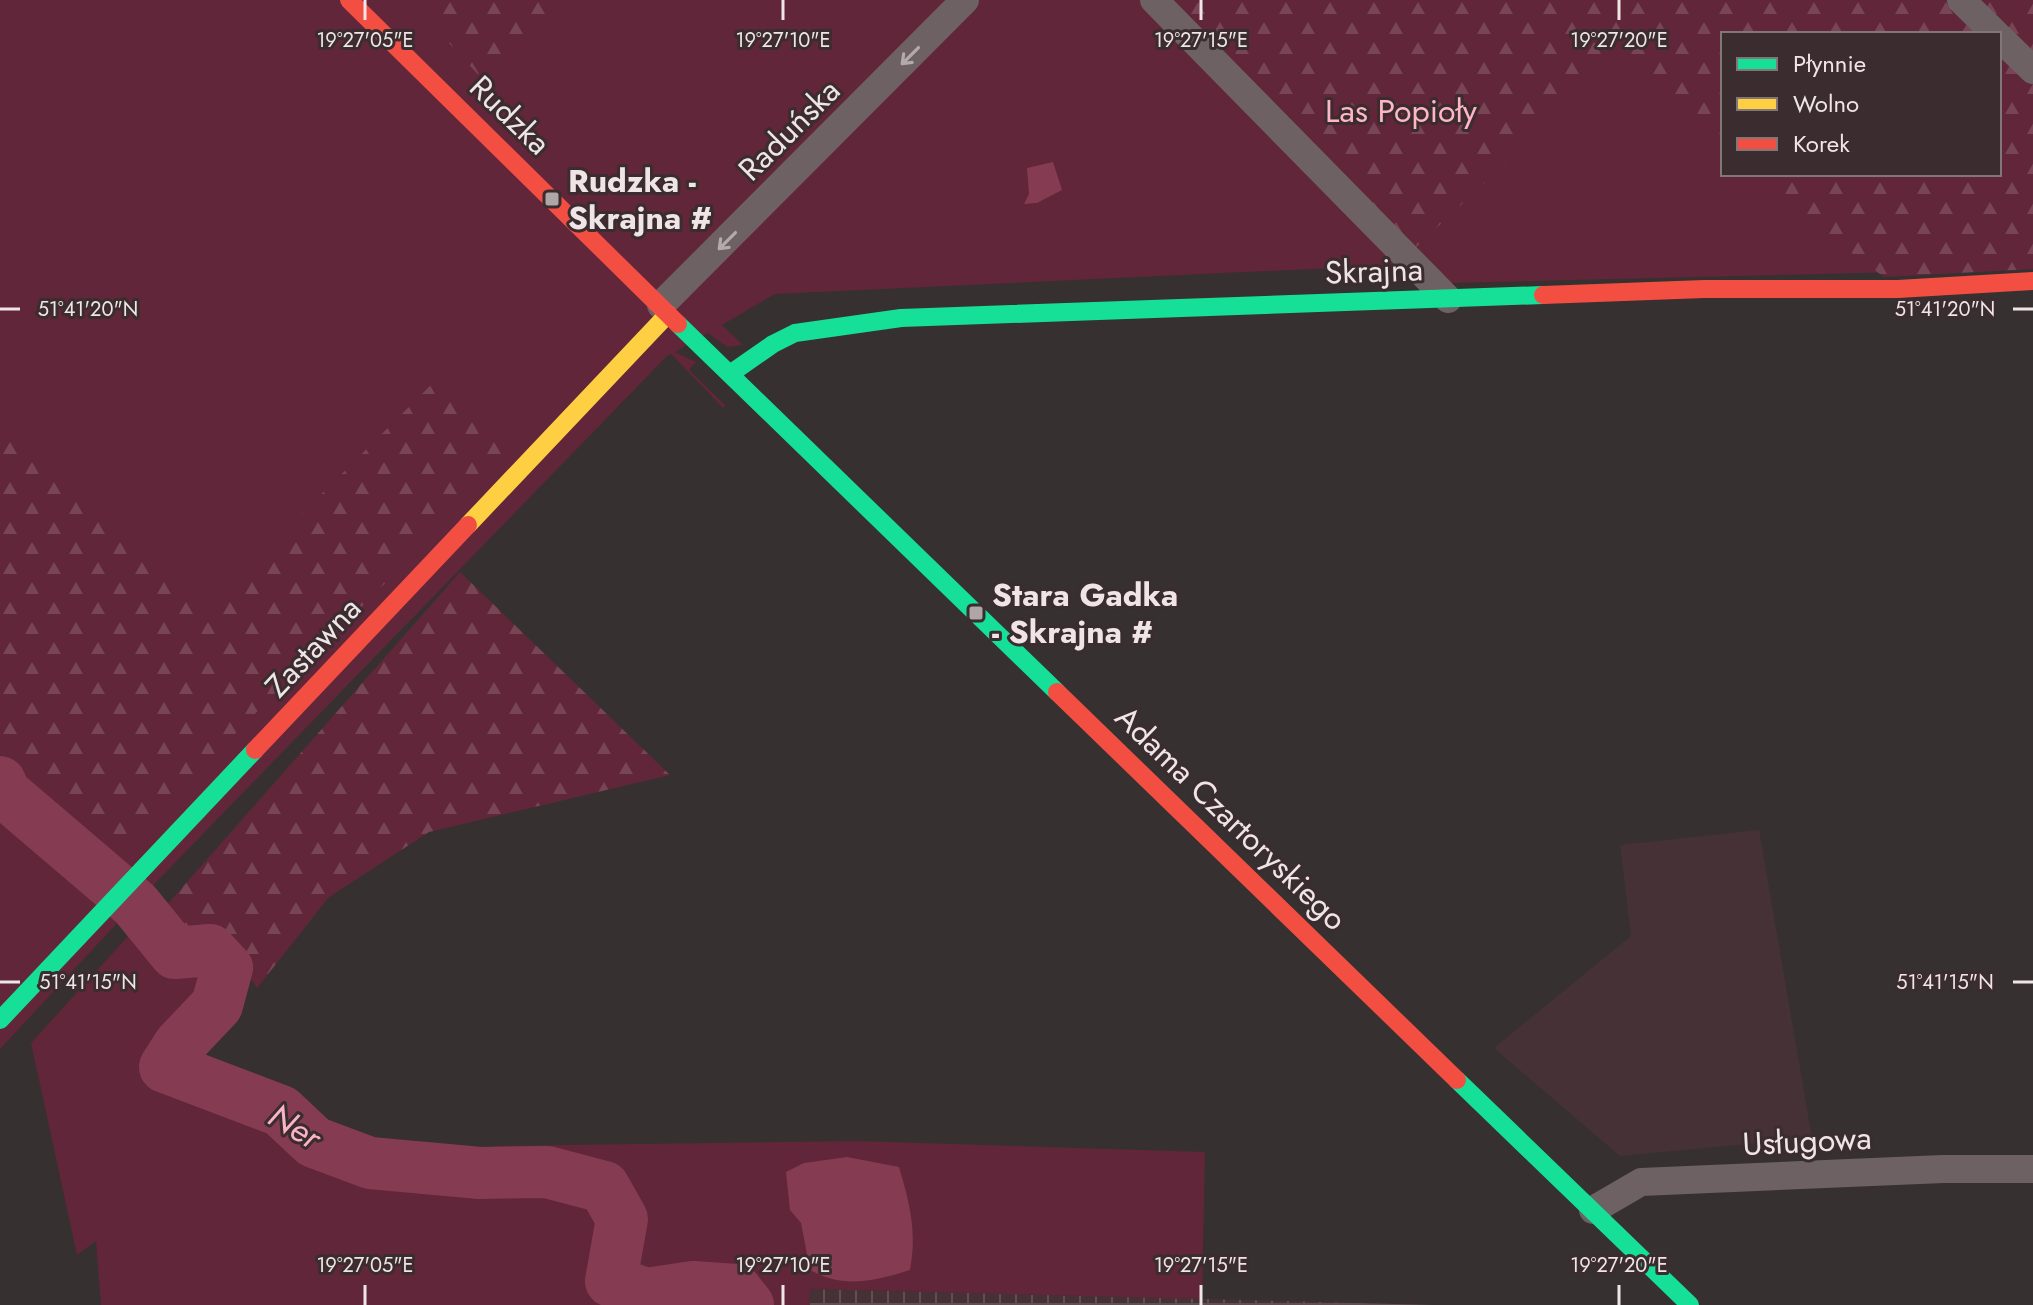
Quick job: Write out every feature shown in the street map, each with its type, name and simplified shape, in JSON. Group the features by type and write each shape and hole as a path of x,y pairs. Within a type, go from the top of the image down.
{"street":[{"name":"Rudzka","path":"349,0 730,374"},
{"name":"Raduńska","path":"664,310 965,0"},
{"path":"1154,0 1448,299"},
{"path":"1961,0 1994,32"},
{"path":"2001,39 2033,70"},
{"name":"Skrajna","path":"730,374 773,344 795,333 841,324 901,318 1704,289 1898,289 2033,281"},
{"name":"Zastawna","path":"0,1020 664,310"},
{"name":"Adama Czartoryskiego","path":"730,374 1690,1305"},
{"name":"Usługowa","path":"1593,1210 1641,1182 1943,1169 2033,1169"}],"shaded area":[{"path":"1053,162 1062,190 1037,203 1024,204 1029,194 1027,168"},
{"path":"1759,830 1812,1138 1620,1156 1494,1048 1631,936 1620,845"},
{"path":"847,1157 899,1167 911,1218 913,1243 910,1270 872,1280 847,1281 835,1280 810,1270 801,1223 790,1210 786,1172 804,1163"},
{"path":"808,1289 1202,1299 1433,1305 810,1305"}],"green space":[{"path":"0,0 2033,0 2033,269 1450,283 1417,247 1397,265 775,294 722,325 743,345 727,347 708,333 675,352 696,362 689,370 725,405 723,408 671,354 667,356 135,904 0,1049"},
{"path":"409,0 566,0 486,83"},
{"name":"Las Popioły","path":"1135,0 2033,0 2033,269 1884,277 1803,217 1755,176 2001,176 2001,32 1721,32 1721,147 1616,59 1397,265"},
{"path":"436,380 511,457 117,852 0,745 0,417 206,609"},
{"path":"460,572 670,775 429,832 329,897 257,988 222,932 184,930 166,906"},
{"path":"130,934 161,968 199,968 203,985 148,1054 150,1081 270,1127 300,1159 418,1190 554,1194 592,1205 603,1230 594,1292 633,1305 101,1305 96,1241 77,1255 31,1043"},
{"path":"855,1141 1205,1152 1202,1299 809,1289 810,1305 772,1305 752,1272 640,1267 642,1202 618,1167 492,1146"}],"waterway":[{"name":"Ner","path":"0,782 5,793 135,904 175,953 210,950 227,968 217,1005 179,1045 165,1067 281,1111 314,1142 370,1163 480,1173 547,1172 604,1187 622,1219 611,1281 646,1294 693,1287 736,1290 748,1305"}],"traffic: fast":[{"path":"730,374 773,344 795,333 901,318 1543,295"},
{"path":"678,324 1057,692"},
{"path":"0,1020 255,750"},
{"path":"1457,1080 1690,1305"}],"traffic: slow":[{"path":"468,525 668,314"}],"traffic: jam":[{"path":"349,0 678,324"},
{"path":"1543,295 1704,289 1898,289 2033,281"},
{"path":"255,750 468,525"},
{"path":"1057,692 1457,1080"}],"place":[{"name":"Rudzka - Skrajna #","path":"552,199"},
{"name":"Stara Gadka - Skrajna #","path":"976,613"}]}
